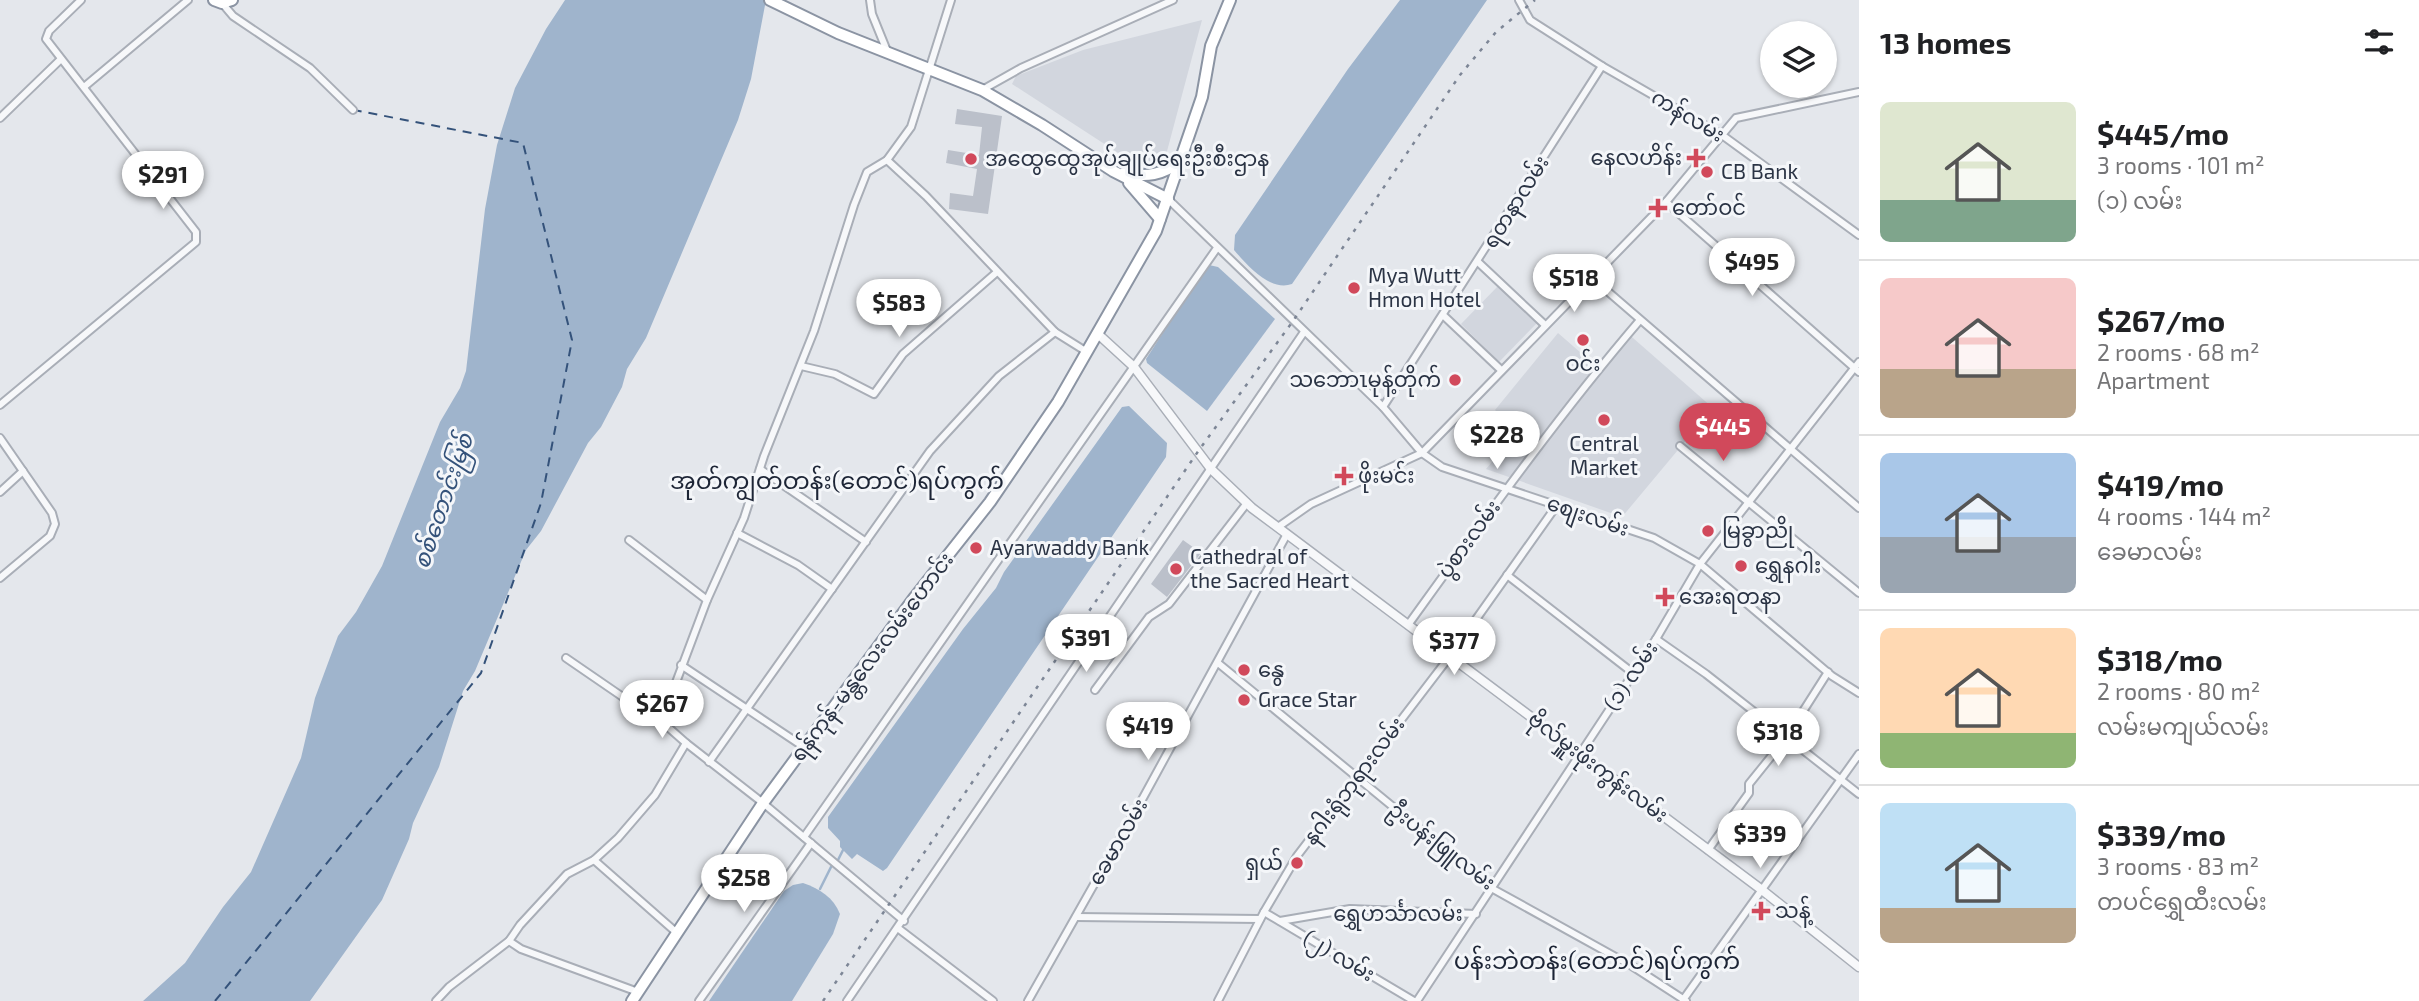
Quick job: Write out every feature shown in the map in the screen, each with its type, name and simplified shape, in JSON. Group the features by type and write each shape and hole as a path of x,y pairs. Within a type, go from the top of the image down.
{"highway":[{"path":"770,0 838,33 982,90 1113,171 1133,186 1160,219"},
{"name":"ရန်ကုန်-မန္တလေးလမ်းဟောင်း","path":"635,996 763,803 1027,451 1098,334 1140,262 1168,199 1202,97 1211,46 1230,0"},
{"path":"1113,171 1161,174 1182,158"},
{"path":"1113,171 1168,199"}],"street":[{"path":"0,405 196,242 196,232 46,39 49,31 81,0"},
{"path":"84,88 188,0"},
{"path":"870,0 872,15 888,54"},
{"path":"663,717 681,665 737,533 801,366 834,274 853,205 867,172 887,160 911,127 951,0"},
{"path":"982,90 1021,68 1173,0"},
{"name":"ကန်လမ်း","path":"1519,0 1531,20 1722,135 1859,235"},
{"path":"223,1 233,16 310,68 353,110"},
{"path":"0,118 61,59"},
{"name":"ရတနာလမ်း","path":"1382,407 1444,316 1602,65"},
{"path":"1278,527 1311,504 1422,453 1666,202 1737,118 1859,92"},
{"path":"887,160 1055,332 1087,352"},
{"name":"စျေးလမ်း","path":"1168,199 1382,407 1422,453 1442,467 1654,538 1700,564 1828,672 1859,693"},
{"path":"1666,202 1858,367"},
{"path":"804,837 1217,248"},
{"path":"1478,262 1545,325"},
{"path":"801,366 835,374 874,394 904,354 997,272"},
{"path":"1591,277 1859,508"},
{"path":"1444,316 1501,370"},
{"name":"ပွဲစားလမ်း","path":"1408,625 1506,488 1599,367 1640,320"},
{"path":"709,762 930,451 999,376 1055,332"},
{"path":"847,1001 899,929 1075,665 1304,332"},
{"name":"ဗိုလ်မှူးဖိုးကွန်းလမ်း","path":"1098,334 1133,367 1211,469 1247,503 1762,890 1859,967"},
{"name":"(၁) လမ်း","path":"1415,1001 1493,889 1656,639 1700,564 1858,367"},
{"path":"0,438 52,513 55,524 50,536 0,578"},
{"path":"1679,446 1750,501 1859,593"},
{"path":"760,469 866,542"},
{"path":"0,492 23,471"},
{"path":"1095,690 1149,617 1169,604 1247,503"},
{"name":"နဂါးရုံဘုရားလမ်း","path":"1218,1001 1262,915 1297,856 1450,656 1557,505"},
{"path":"737,533 798,565 832,589"},
{"name":"ခေမာလမ်း","path":"1028,1001 1218,663 1287,534"},
{"path":"629,540 707,600"},
{"path":"1507,575 1633,673"},
{"path":"1656,639 1706,674 1859,794"},
{"path":"566,658 633,704 663,717 686,743 763,803 904,921"},
{"name":"ဦးပန်းဖြူလမ်း","path":"1218,663 1493,889 1632,966 1684,1000"},
{"path":"681,665 804,747"},
{"path":"1709,850 1749,793 1749,784 1786,738 1828,672"},
{"path":"436,1001 449,987 509,941 520,925 567,874 594,860 618,838 655,795 686,743"},
{"path":"1684,1000 1859,754"},
{"path":"699,1001 811,843"},
{"path":"594,860 677,933"},
{"name":"ရွှေဟင်္သာလမ်း","path":"1280,921 1350,909 1476,914"},
{"path":"1076,917 1262,915"},
{"name":"(၂) လမ်း","path":"1262,915 1280,921 1415,1001"},
{"path":"899,929 993,1001"},
{"path":"509,941 521,949 635,996"}],"shaded area":[{"path":"1202,20 1166,155 1143,169 1012,84 1016,76 1083,50"},
{"path":"1499,285 1538,322 1499,362 1461,324"},
{"name":"Central Market","path":"1625,331 1713,408 1622,517 1486,469 1518,431 1495,410 1558,333 1596,366"}],"water":[{"name":"စစ်တောင်းမြစ်","path":"565,0 766,0 751,79 738,120 646,338 627,369 622,387 601,427 588,443 541,531 526,550 475,671 463,691 439,767 382,900 310,1001 143,1001 185,963 223,907 251,872 301,758 315,698 338,636 356,612 382,566 440,422 460,388 466,371 485,209 497,145 515,88 546,29"},
{"path":"1400,0 1487,0 1292,284 1267,281 1234,250 1235,235 1348,69"},
{"path":"1209,265 1218,267 1275,319 1207,411 1147,363 1146,359"},
{"path":"1129,406 1167,443 1166,457 887,868 883,871 857,854 852,859 840,847 840,841 828,828 828,817 963,629 996,588 1004,572 1122,407"},
{"path":"803,883 825,894 840,914 833,934 792,1001 709,1001 784,891"}],"building":[{"name":"အထွေထွေအုပ်ချုပ်ရေးဦးစီးဌာန","path":"957,109 1002,116 988,214 949,209 950,193 973,196 977,169 946,163 948,150 979,155 982,127 955,124"},
{"name":"Cathedral of the Sacred Heart","path":"1183,540 1201,553 1167,597 1151,584"}],"waterway":[{"path":"838,860 843,850"},
{"path":"820,889 831,867"}],"ferry route":[{"path":"215,1001 481,673 541,503 572,340 523,143 354,110"}],"railway":[{"path":"823,1001 1199,450 1293,321 1460,75 1496,32 1535,0"}],"place":[{"name":"နေလဟိန်း","path":"1696,158"},
{"name":"အထွေထွေအုပ်ချုပ်ရေးဦးစီးဌာန","path":"971,159"},
{"name":"CB Bank","path":"1707,172"},
{"name":"တော်ဝင်","path":"1658,208"},
{"name":"Mya Wutt Hmon Hotel","path":"1354,288"},
{"name":"ဝင်း","path":"1583,340"},
{"name":"သဘောၤမုန့်တိုက်","path":"1455,380"},
{"name":"Central Market","path":"1604,420"},
{"name":"ဖိုးမင်း","path":"1344,476"},
{"name":"မြခွာညို","path":"1708,531"},
{"name":"Ayarwaddy Bank","path":"976,548"},
{"name":"ရွှေနဂါး","path":"1741,566"},
{"name":"Cathedral of the Sacred Heart","path":"1176,569"},
{"name":"အေးရတနာ","path":"1665,597"},
{"name":"နွေ","path":"1244,670"},
{"name":"Grace Star","path":"1244,700"},
{"name":"ရှယ်","path":"1297,863"},
{"name":"သန့်","path":"1761,911"}],"district":[{"name":"အုတ်ကျွတ်တန်း(တောင်)ရပ်ကွက်","path":"837,481"},
{"name":"ပန်းဘဲတန်း(တောင်)ရပ်ကွက်","path":"1597,961"}]}
